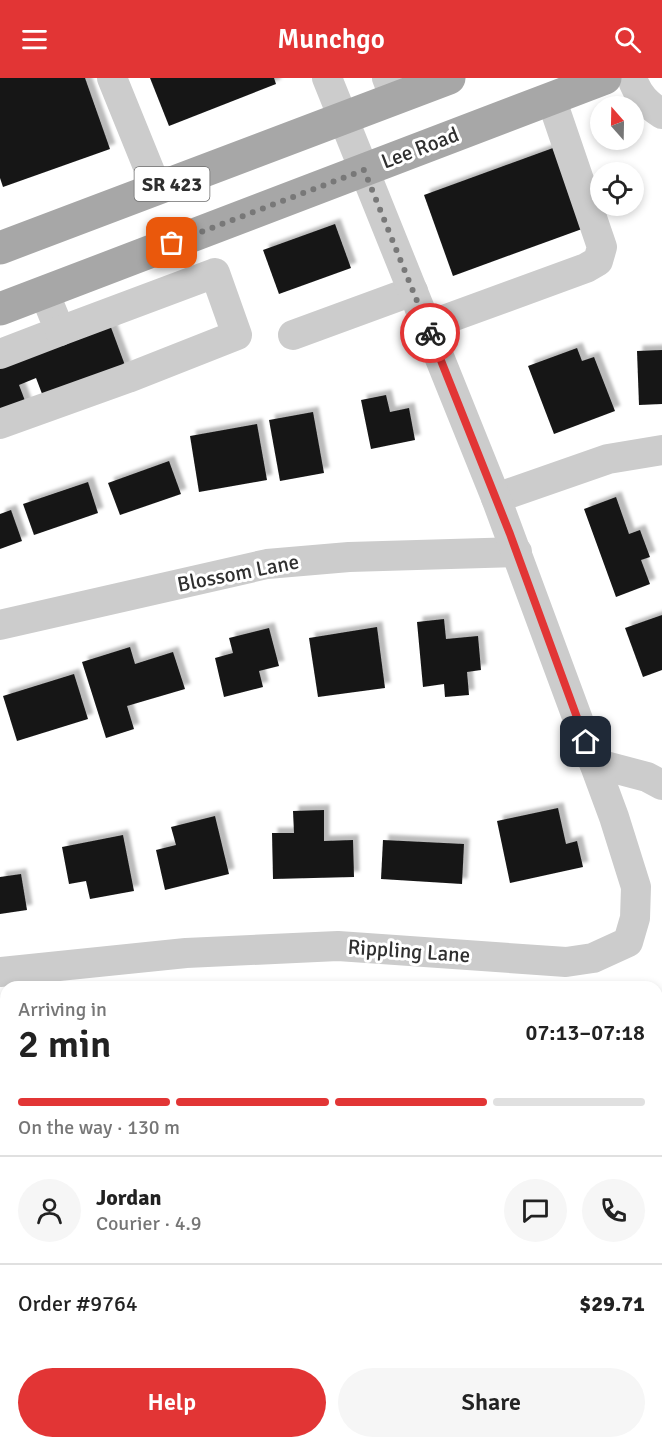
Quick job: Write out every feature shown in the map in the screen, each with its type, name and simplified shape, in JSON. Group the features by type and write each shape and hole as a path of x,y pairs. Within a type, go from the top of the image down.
{"main road":[{"name":"SR 423","path":"0,248 343,119 391,88 449,78"},
{"name":"Lee Road","path":"0,309 605,78"}],"street":[{"path":"112,78 157,189"},
{"path":"327,78 496,498 594,763 647,777 662,785"},
{"path":"633,78 636,89 645,103 662,114"},
{"path":"427,326 586,268 598,261 602,247 551,99"},
{"path":"0,354 215,273 237,334 128,378 0,424"},
{"path":"292,335 413,291"},
{"path":"44,292 60,331"},
{"path":"496,498 608,459 662,450"},
{"name":"Blossom Lane","path":"0,625 267,564 348,557 517,552"},
{"name":"Rippling Lane","path":"0,972 186,953 338,946 566,962 593,958 628,942 635,918 636,887 594,763"}],"building":[{"path":"0,78 85,78 110,149 3,187 0,178"},
{"path":"150,78 274,78 276,84 169,126"},
{"path":"553,148 582,229 453,276 424,195"},
{"path":"335,224 351,268 279,294 263,250"},
{"path":"109,322 126,368 44,399 36,378 19,385 27,406 0,417 0,363"},
{"path":"577,348 582,361 594,357 615,411 554,434 528,366"},
{"path":"662,350 662,404 639,405 637,351"},
{"path":"386,395 390,412 409,408 415,440 371,449 361,400"},
{"path":"313,412 324,473 280,481 269,420"},
{"path":"257,424 267,480 199,492 190,436"},
{"path":"169,461 181,494 120,515 108,483"},
{"path":"88,482 98,513 34,535 23,504"},
{"path":"616,497 629,534 640,530 650,557 641,560 650,584 616,597 584,509"},
{"path":"11,510 22,541 0,549 0,514"},
{"path":"662,615 662,670 643,677 625,628"},
{"path":"444,619 446,639 478,636 481,670 467,672 469,695 445,697 444,684 423,687 417,622"},
{"path":"377,627 385,688 318,697 309,638"},
{"path":"269,628 279,666 259,671 263,687 224,697 215,658 233,653 229,638"},
{"path":"130,647 135,664 173,652 185,689 127,706 134,729 106,738 82,662"},
{"path":"74,674 88,719 17,741 3,696"},
{"path":"558,808 566,844 577,841 583,867 510,883 497,821"},
{"path":"324,810 324,841 353,840 354,877 273,879 272,833 294,833 293,811"},
{"path":"215,816 229,874 165,890 156,850 176,845 171,827"},
{"path":"123,835 134,891 90,899 86,881 69,884 62,847"},
{"path":"383,840 464,844 462,884 381,879"},
{"path":"21,874 27,910 0,914 0,877"}],"way so far":[{"path":"172,243 364,170 430,333"}],"route":[{"path":"430,333 510,534 586,742"}]}
